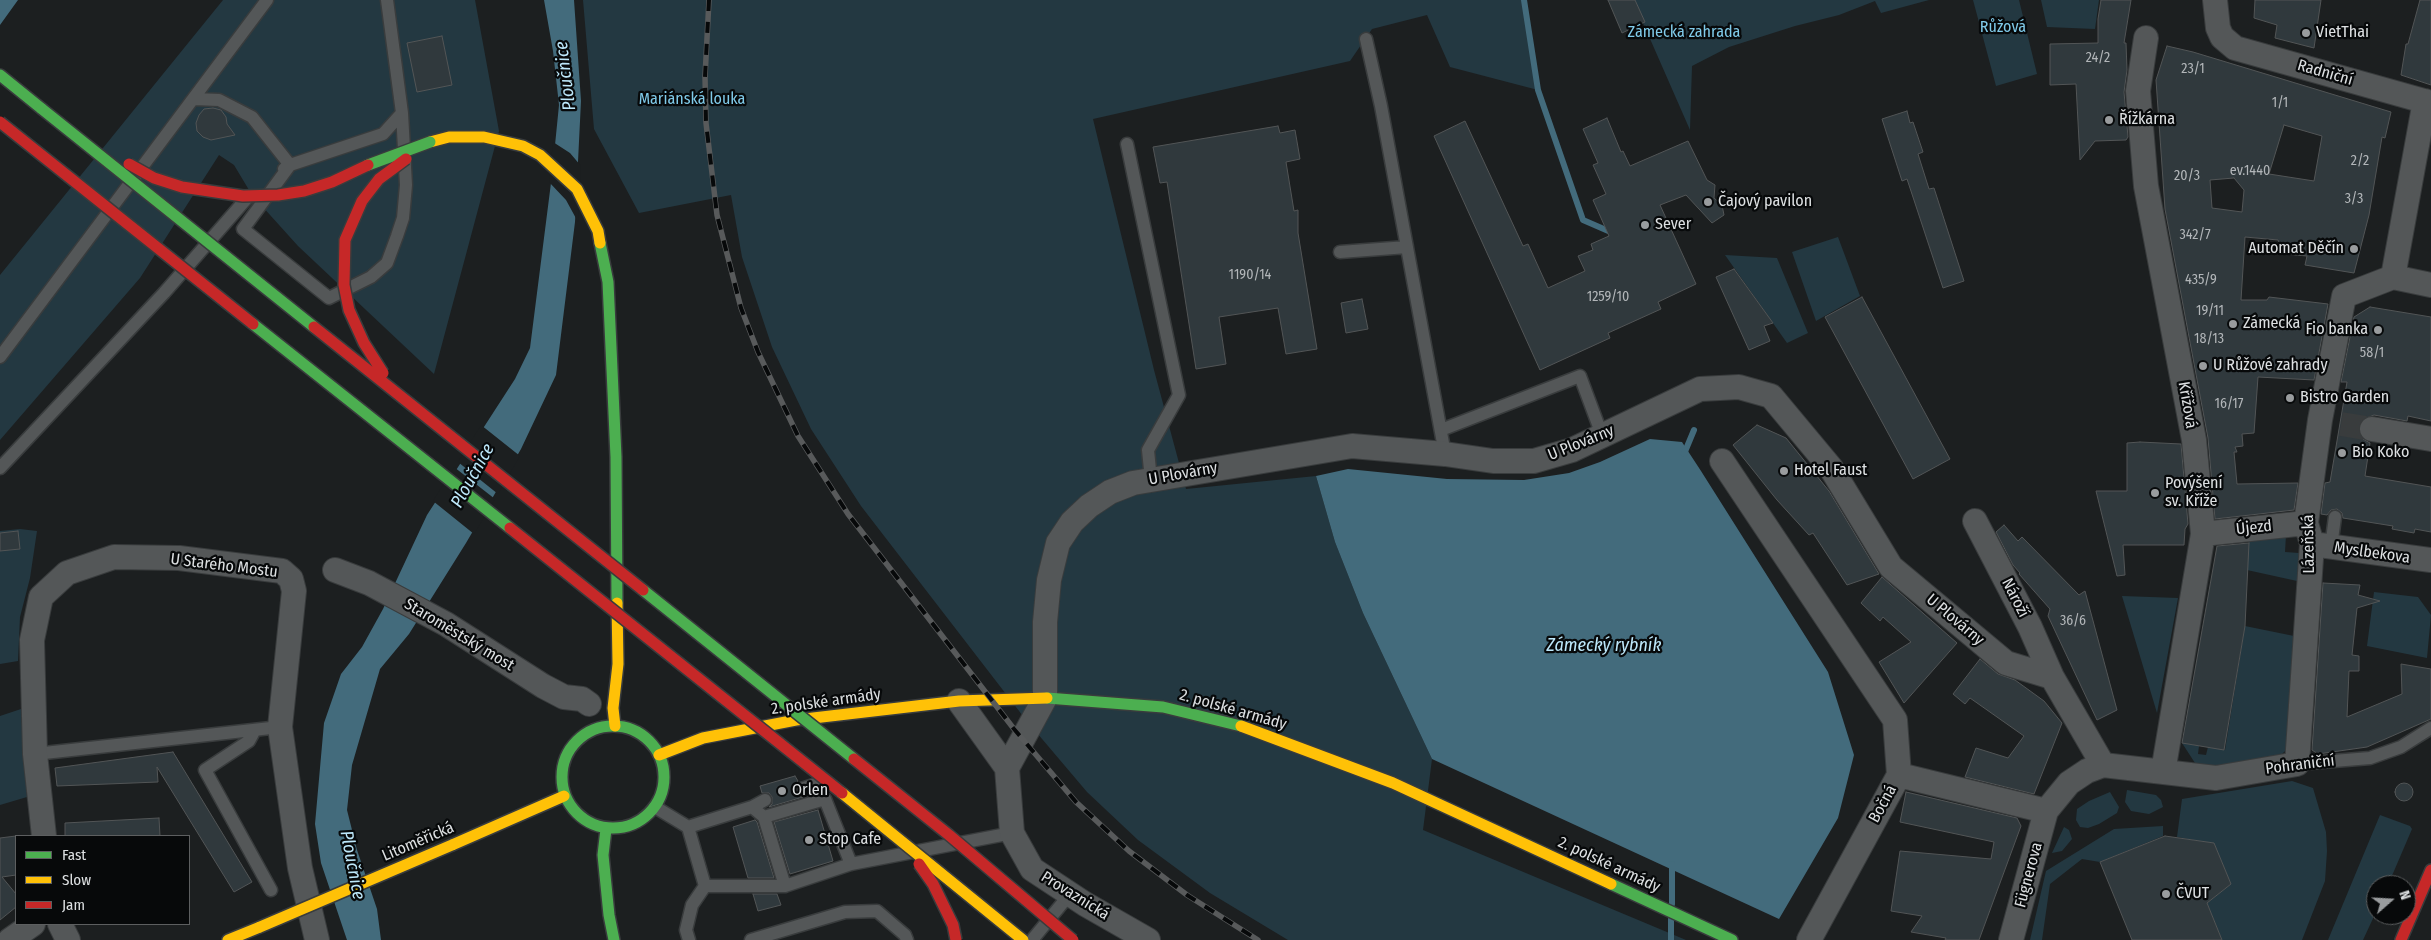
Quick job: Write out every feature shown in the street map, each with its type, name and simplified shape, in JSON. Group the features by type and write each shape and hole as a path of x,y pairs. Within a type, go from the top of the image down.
{"main road":[{"path":"0,75 949,835 1073,940"},
{"path":"42,109 154,178 192,189 243,196 304,190 332,182 379,160 449,137 484,137 523,146 540,155 577,189 598,231 608,282 616,457 618,664 612,708 615,726"},
{"path":"0,122 906,844 1022,940"},
{"path":"425,416 390,382 364,343 349,310 343,267 344,240 362,201 379,179 430,142"},
{"name":"2. polské armády","path":"659,755 703,738 796,720 960,701 1045,698 1106,701 1163,707 1225,721 1393,784 1732,940"},
{"path":"615,726 633,730 648,740 659,755 663,768 664,782 661,795 655,807 642,820 625,828 606,829 588,823 574,812 564,796 561,775 566,755 578,739 596,728 615,726"},
{"name":"Litoměřická","path":"228,940 564,796"},
{"path":"606,829 603,855 608,915 614,940"},
{"path":"906,844 933,884 953,925 956,940"},
{"path":"2401,940 2431,870"}],"street":[{"name":"Radniční","path":"2215,0 2215,15 2222,37 2235,48 2428,102"},
{"name":"Křížová","path":"2146,38 2138,91 2146,186 2194,440 2203,534 2163,772"},
{"path":"2428,102 2393,277 2431,285"},
{"name":"Lázeňská","path":"2297,764 2316,538 2331,422 2344,296 2393,277"},
{"name":"U Plovárny","path":"1045,698 1045,622 1049,580 1058,543 1072,522 1089,506 1110,492 1133,483 1352,446 1445,454 1494,461 1534,461 1572,450 1700,389 1739,386 1770,396 1830,468 1891,567 2006,663 2052,677"},
{"path":"2372,429 2431,439"},
{"path":"1722,460 1895,720 1899,776"},
{"name":"Nároží","path":"1975,520 2030,627 2052,677"},
{"name":"Újezd","path":"2203,534 2316,538"},
{"name":"Myslbekova","path":"2316,538 2431,560"},
{"name":"U Starého Mostu","path":"44,835 35,754 32,640 41,597 67,573 114,557 179,558 282,571 291,579 294,591 280,727 300,868 315,939"},
{"name":"Staroměstský most","path":"335,570 369,583 446,624 543,686 564,697 585,702"},
{"path":"2046,811 2069,784 2087,770 2103,765 2052,677"},
{"path":"960,701 1007,768 1045,698"},
{"name":"Pohraniční","path":"2103,765 2216,778 2297,764"},
{"name":"Provaznická","path":"1007,768 1012,833 1032,869 1148,940"},
{"name":"Bočná","path":"1809,940 1899,776 2046,811"},
{"name":"Fügnerova","path":"2011,940 2046,811"},
{"path":"10,940 32,925"},
{"path":"60,925 68,940"}],"lane":[{"path":"0,357 267,0"},
{"path":"290,165 243,229 329,298 371,277 387,262 403,218 406,186 402,113 387,0"},
{"path":"1366,39 1381,106 1445,454"},
{"path":"194,100 219,100 252,117 290,165"},
{"path":"0,468 164,293 251,193 290,165 383,134 402,113"},
{"path":"1127,144 1179,395 1148,450 1151,480"},
{"path":"1340,252 1407,247"},
{"path":"1441,430 1580,376 1602,435"},
{"path":"2316,538 2335,517"},
{"path":"35,754 280,727"},
{"name":"Pohraniční","path":"2297,764 2370,758 2401,747 2431,728"},
{"path":"255,730 249,742 205,770 272,890"},
{"path":"801,789 816,784 825,799 851,864"},
{"path":"764,817 825,799"},
{"path":"688,827 752,807 765,800"},
{"path":"655,807 688,827 705,886"},
{"path":"752,807 764,817 785,886"},
{"path":"705,886 785,886 851,864 1012,833"},
{"path":"689,940 686,930 692,905 705,886"},
{"path":"1032,940 1070,894"},
{"path":"751,940 845,912 877,911 905,935 907,940"}],"green space":[{"path":"223,0 475,0 499,131 434,374 298,246 252,195 234,165 219,155 140,278 0,440 0,275"},
{"name":"Mariánská louka","path":"583,0 1524,0 1538,90 1450,67 1427,15 1372,29 1350,61 1093,119 1154,370 1186,489 1316,476 1335,542 1363,613 1432,759 1423,830 1686,940 1288,940 1210,893 1138,840 1087,792 1026,720 861,506 811,429 772,347 742,257 731,195 639,213 594,129"},
{"name":"Zámecká zahrada","path":"1633,0 1929,0 1881,13 1875,1 1839,15 1795,26 1729,47 1692,66 1690,130"},
{"name":"Růžová","path":"1973,0 2019,0 2037,74 1996,86"},
{"path":"2041,0 2099,0 2095,29 2047,27"},
{"path":"1838,237 1860,296 1816,321 1792,252"},
{"path":"1725,255 1777,258 1808,333 1787,343"},
{"path":"20,529 37,531 30,578 20,617 18,661 0,664 0,531"},
{"path":"2286,535 2285,552 2299,553 2297,581 2247,570 2249,539"},
{"path":"2374,592 2418,597 2431,615 2427,658 2367,646"},
{"path":"2122,596 2178,598 2157,713"},
{"path":"2245,626 2294,636 2287,749 2281,755 2217,767 2195,763 2182,743 2199,746 2198,754 2206,755 2208,747 2225,750"},
{"path":"21,709 27,797 0,805 0,716"},
{"path":"2292,781 2313,788 2326,832 2325,881 2302,940 2222,940 2207,903 2231,884 2214,844 2177,837 2182,799"},
{"path":"2127,790 2156,795 2161,800 2163,807 2149,814 2131,811 2125,802"},
{"path":"2110,792 2119,807 2117,813 2099,824 2088,828 2080,827 2076,820 2077,809 2089,801"},
{"path":"2380,815 2410,826 2412,829 2392,875 2366,875 2366,925 2370,925 2363,940 2328,940"},
{"path":"2163,826 2163,836 2100,862 2082,859 2050,884 2042,940 2030,940 2046,871 2114,829"},
{"path":"2064,827 2069,830 2072,839 2062,851 2052,853"}],"water":[{"path":"0,0 18,0 0,25"},
{"name":"Ploučnice","path":"544,0 574,0 581,101 575,222 556,375 521,449 466,543 409,634 380,669 352,765 347,810 357,850 377,909 381,940 347,940 321,863 315,824 324,723 341,674 362,647 383,609 427,515 515,379 530,348 559,105 553,51"},
{"name":"Zámecký rybník","path":"1650,439 1682,442 1701,471 1828,672 1854,755 1838,818 1779,919 1432,759 1363,613 1335,542 1316,476 1348,469 1447,479 1524,480 1569,473 1600,462"}],"pier":[{"path":"553,142 570,153 581,166 578,222 566,200 549,182"},
{"path":"481,425 520,456 498,494 458,462"},
{"path":"454,467 495,499 474,534 433,501"}],"building":[{"path":"1608,0 1635,0 1645,22 1622,33"},
{"path":"2101,0 2131,0 2124,43 2126,43 2127,70 2124,92 2128,137 2126,140 2095,141 2080,160 2076,84 2050,85 2050,44 2098,43 2098,19"},
{"path":"2255,0 2321,0 2314,48 2275,38 2277,25 2254,18"},
{"path":"2420,0 2431,0 2431,85 2401,75 2406,44 2408,44"},
{"path":"442,36 452,85 417,92 407,43"},
{"path":"2167,46 2193,52 2391,112 2385,138 2382,137 2369,215 2354,273 2305,265 2307,256 2285,254 2278,240 2245,237 2241,300 2267,300 2269,297 2328,304 2314,380 2258,377 2254,433 2242,434 2243,446 2235,447 2237,452 2234,452 2237,484 2298,483 2294,510 2215,519 2208,438 2165,209 2156,80","holes":["2284,125 2322,136 2314,181 2269,174","2234,178 2244,190 2242,212 2212,208 2210,180"]},
{"path":"213,108 221,110 226,117 227,124 235,135 211,140 203,137 197,131 196,123 199,115 204,109"},
{"path":"1907,111 1910,123 1913,122 1923,152 1918,154 1929,189 1934,188 1964,281 1943,288 1907,179 1902,181 1882,119"},
{"path":"1607,118 1621,152 1623,151 1630,166 1688,141 1707,180 1715,185 1714,198 1722,205 1724,215 1712,223 1686,195 1660,205 1696,284 1658,302 1661,309 1608,333 1610,338 1540,370 1434,136 1465,121 1523,246 1528,244 1548,288 1585,271 1578,256 1593,250 1591,244 1609,236 1593,200 1606,194 1593,165 1598,163 1583,129"},
{"path":"1278,126 1280,133 1295,130 1300,159 1286,162 1294,211 1298,210 1298,233 1317,349 1286,354 1278,308 1219,317 1226,364 1196,369 1167,182 1160,183 1153,147"},
{"path":"1734,269 1773,323 1764,326 1770,341 1749,350 1716,277"},
{"path":"1862,297 1950,459 1913,479 1825,317"},
{"path":"1362,299 1368,329 1346,333 1341,303"},
{"path":"2370,307 2431,317 2431,421 2408,416 2407,421 2374,415 2362,420 2358,427 2363,439 2370,443 2365,476 2431,487 2431,532 2415,529 2414,533 2392,529 2393,526 2343,518 2342,513 2337,509 2331,510 2327,515 2321,514 2325,483 2330,482 2347,382 2341,382 2354,317"},
{"path":"1757,425 1786,438 1829,491 1879,574 1847,585 1813,533 1809,535 1777,500 1733,445"},
{"name":"Povýšení sv. Kříže","path":"2127,443 2181,444 2188,524 2185,529 2184,545 2123,545 2125,575 2117,576 2096,491 2127,491"},
{"path":"2004,525 2018,541 2022,537 2079,595 2085,591 2117,710 2097,720 2048,616 2050,609 2019,574 1996,532"},
{"path":"18,531 20,549 0,551 0,533"},
{"path":"2249,543 2245,626 2224,750 2182,743 2217,546"},
{"path":"1882,577 1957,643 1904,703 1879,662 1911,642 1883,617 1880,621 1861,603"},
{"path":"2323,583 2360,585 2358,595 2380,601 2357,608 2352,655 2359,656 2359,671 2349,671 2347,717 2402,694 2401,664 2431,669 2431,719 2367,747 2318,754 2312,750"},
{"path":"1980,659 1998,674 2015,680 2044,701 2062,723 2034,794 1965,777 1976,748 2008,758 2024,736 1970,698 1965,704 1953,694"},
{"path":"173,752 252,882 234,892 157,767 158,782 57,786 55,768"},
{"name":"Orlen","path":"795,776 798,781 793,787 794,792 796,795 803,797 769,807 772,804 772,797 769,793 762,793 760,786"},
{"path":"2404,783 2410,786 2413,792 2410,798 2404,801 2398,798 2395,792 2398,786"},
{"path":"1906,792 2017,818 2021,826 1979,940 1945,940 1946,938 1911,932 1922,916 1891,911 1900,851 1991,859 1994,842 1900,822"},
{"name":"Stop Cafe","path":"818,810 833,861 790,874 774,822"},
{"path":"159,818 160,835 65,835 65,823"},
{"path":"755,820 774,878 748,878 733,827"},
{"path":"15,836 15,875 2,877 15,893 15,908 0,920 0,838"},
{"name":"ČVUT","path":"2165,836 2214,843 2231,884 2207,903 2222,940 2132,940 2100,862"},
{"path":"753,894 777,894 781,905 758,911"}],"waterway":[{"path":"1524,0 1538,90 1583,220 1613,233"},
{"path":"1684,454 1694,430"},
{"path":"1672,864 1672,904"},
{"path":"1671,919 1671,940"}],"tunnel":[{"path":"2341,424 2372,429"}],"railway":[{"path":"709,0 705,77 706,123 717,215 741,308 758,352 798,436 848,514 1014,729 1076,802 1129,851 1187,895 1258,940"}],"traffic: fast":[{"path":"0,75 42,109"},
{"path":"42,109 314,327"},
{"path":"368,165 430,142"},
{"path":"600,243 608,282 616,457 617,603"},
{"path":"253,324 510,528"},
{"path":"643,590 854,759"},
{"path":"1047,698 1163,707 1241,726"},
{"path":"613,726 633,730 649,741 660,757 664,777 660,797 649,813 633,824 613,828 593,824 577,813 566,797 562,777 566,757 577,741 593,730 613,726"},
{"path":"606,829 603,855 609,915 614,940"},
{"path":"1611,884 1732,940"}],"traffic: slow":[{"path":"430,142 449,137 484,137 523,146 540,155 577,189 598,231 600,243"},
{"path":"615,726 613,708 618,664 617,603"},
{"path":"659,755 703,738 796,720 959,701 1047,698"},
{"path":"1241,726 1393,783 1611,884"},
{"path":"842,793 1023,940"},
{"path":"452,845 564,796"},
{"path":"260,927 452,845"},
{"path":"228,940 260,927"}],"traffic: jam":[{"path":"0,122 253,324"},
{"path":"383,373 364,343 349,310 344,285 345,240 362,201 379,179 406,159"},
{"path":"129,164 154,178 182,187 243,196 278,195 304,191 332,182 368,165"},
{"path":"314,327 643,590"},
{"path":"510,528 842,793"},
{"path":"854,759 949,835 1073,940"},
{"path":"919,864 933,884 953,925 956,940"},
{"path":"2401,940 2431,870"}],"place":[{"name":"VietThai","path":"2306,33"},
{"name":"Řížkárna","path":"2109,120"},
{"name":"Čajový pavilon","path":"1708,202"},
{"name":"Sever","path":"1645,225"},
{"name":"Automat Děčín","path":"2354,249"},
{"name":"Zámecká","path":"2233,324"},
{"name":"Fio banka","path":"2378,330"},
{"name":"U Růžové zahrady","path":"2203,366"},
{"name":"Bistro Garden","path":"2290,398"},
{"name":"Bio Koko","path":"2342,453"},
{"name":"Hotel Faust","path":"1784,471"},
{"name":"Povýšení sv. Kříže","path":"2155,493"},
{"name":"Orlen","path":"782,791"},
{"name":"Stop Cafe","path":"809,840"},
{"name":"ČVUT","path":"2166,894"}]}
